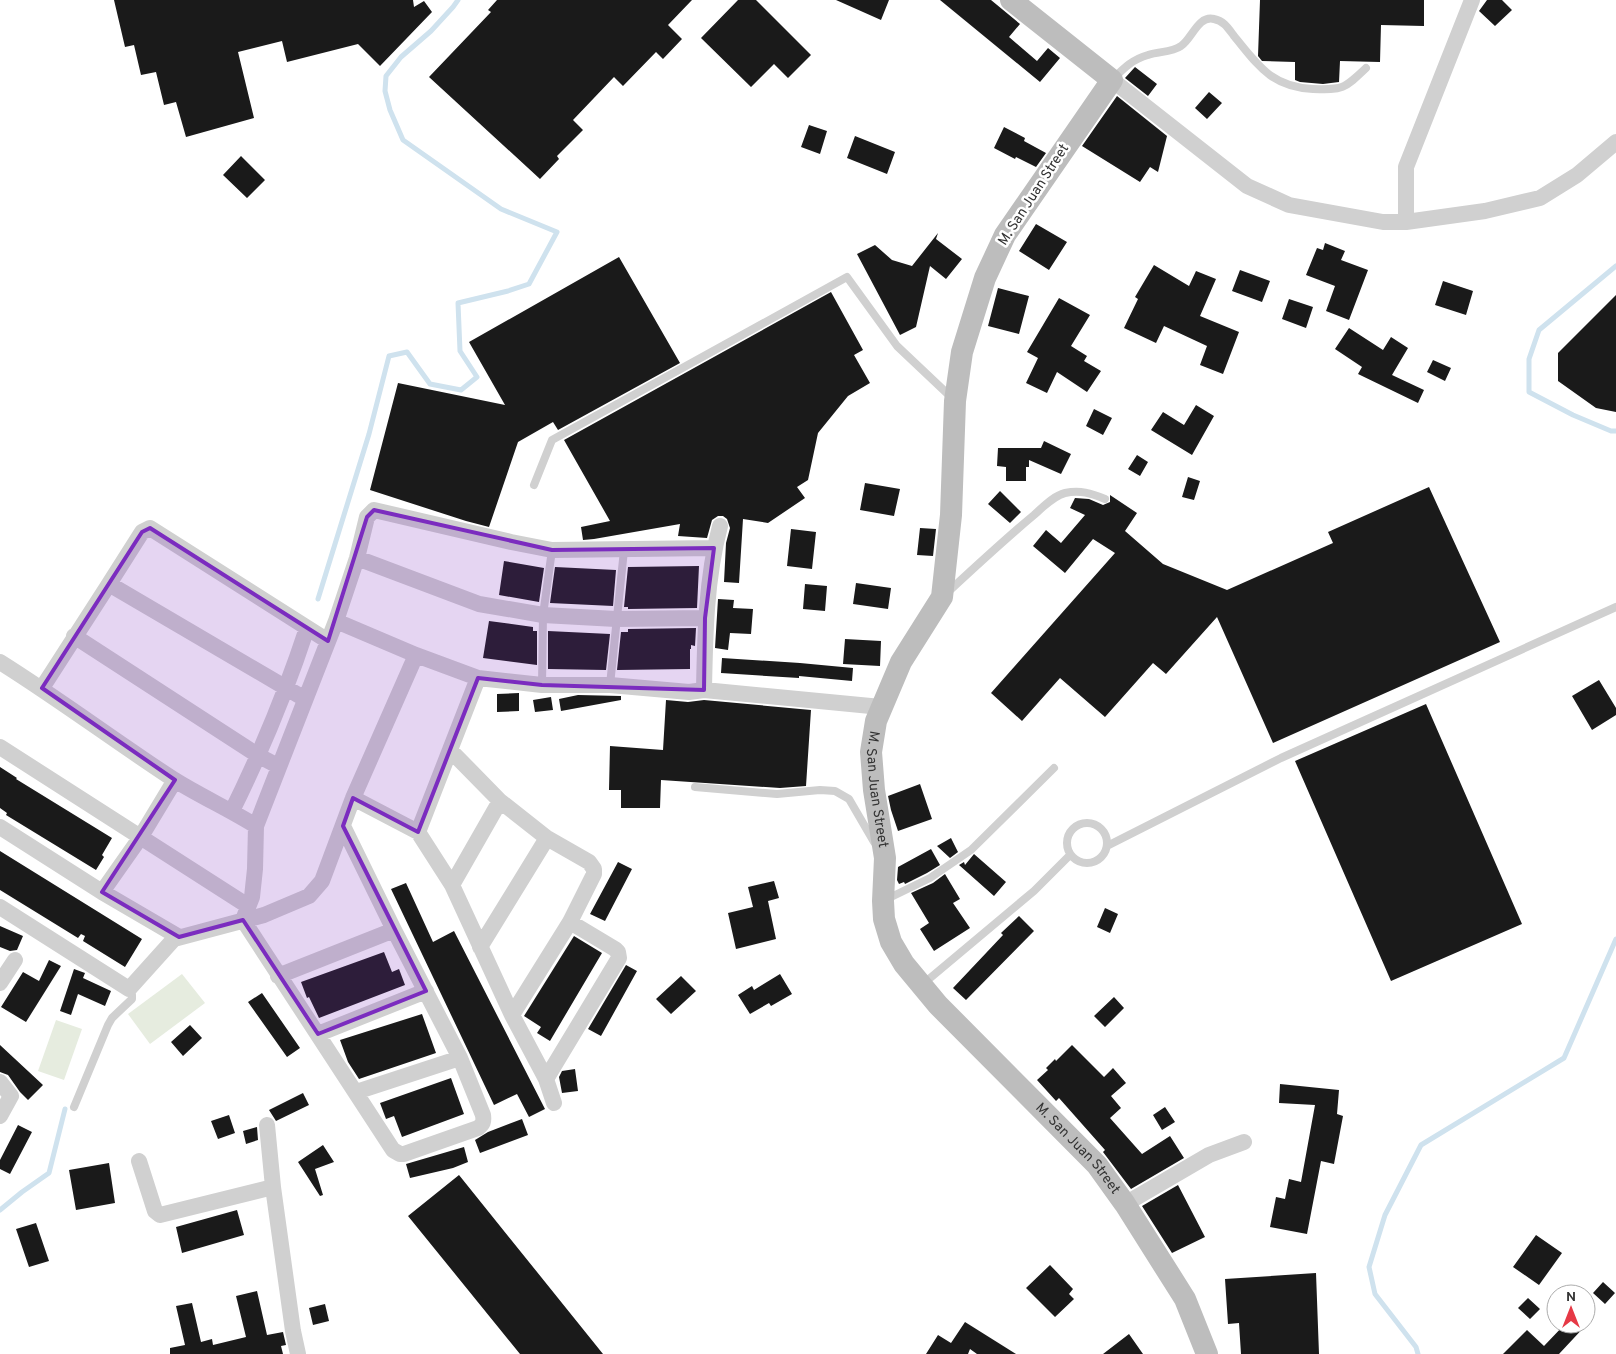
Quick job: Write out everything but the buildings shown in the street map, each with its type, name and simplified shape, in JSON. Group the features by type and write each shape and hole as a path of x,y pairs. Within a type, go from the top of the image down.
{"street":[{"path":"1011,0 1246,186 1289,205 1383,222 1406,222 1485,211 1540,198 1577,175 1616,142"},
{"path":"1406,222 1406,167 1472,0"},
{"name":"M. San Juan Street","path":"1112,80 1005,235 985,278 962,352 955,401 951,514 942,597 901,662 876,721 871,752 874,790 885,858 884,919 891,942 904,964 938,1005 1097,1165 1126,1204 1185,1299 1207,1354"},
{"path":"246,913 252,897 256,826 336,621 357,558 367,517 374,510 552,550 714,548"},
{"path":"704,690 706,618 714,548 720,526"},
{"path":"42,688 142,532 150,528 328,641"},
{"path":"357,558 479,604 543,615 616,619 706,618"},
{"path":"109,584 305,698"},
{"path":"336,621 416,655 478,678 542,685 610,685 689,692 704,690 881,707"},
{"path":"232,811 259,756 287,687 307,628"},
{"path":"74,636 259,756 278,766"},
{"path":"0,907 129,989 174,939 246,913 264,915 309,896 322,881 354,798 416,655"},
{"path":"0,662 42,688 175,780 256,826"},
{"path":"418,832 478,678"},
{"path":"0,748 140,838 246,913 278,976 393,1150 404,1154 482,1125 484,1120 460,1058 343,826"},
{"path":"450,750 500,801 547,838 590,862 594,868 594,874 570,922 512,1015"},
{"path":"102,892 140,838 175,780"},
{"path":"354,798 418,832 452,885 512,1015 546,1079 554,1102"},
{"path":"452,885 500,801"},
{"path":"0,827 102,892 179,937"},
{"path":"480,947 547,838"},
{"path":"546,1079 619,958 618,952 615,949 570,922"},
{"path":"278,976 394,930"},
{"path":"0,982 15,960"},
{"path":"318,1034 426,991"},
{"path":"356,1092 460,1058"},
{"path":"0,1082 11,1096 0,1116"},
{"path":"267,1124 293,1331 298,1354"},
{"path":"1126,1204 1209,1155 1244,1142"},
{"path":"139,1161 155,1210 160,1215 274,1187"}],"lane":[{"path":"1112,80 1131,62 1148,54 1173,51 1183,45 1202,21 1212,18 1223,22 1260,68 1280,83 1295,88 1338,90 1348,86 1366,68"},
{"path":"534,485 552,440 847,277 897,346 955,401"},
{"path":"942,597 1010,535 1049,502 1062,494 1080,491 1090,492 1105,499"},
{"path":"542,685 543,615 552,550"},
{"path":"610,685 624,550"},
{"path":"1107,846 1281,758 1616,607"},
{"path":"883,901 930,878 971,850 1054,768"},
{"path":"694,787 777,794 820,790 835,791 849,799 885,858"},
{"path":"1082,823 1090,823 1104,831 1107,838 1107,846 1105,854 1099,860 1083,864 1070,855 1067,848 1067,840 1075,826 1082,823"},
{"path":"921,985 1034,891 1070,855"},
{"path":"74,1107 108,1025 112,1018 132,999 129,989"}],"highlighted area":[{"path":"374,510 552,550 714,548 705,618 704,690 542,685 478,678 418,832 353,798 343,826 426,991 318,1034 243,920 179,937 102,892 175,780 42,688 142,532 150,528 328,641 367,517"}],"shaded area":[{"path":"182,974 205,1003 150,1044 128,1014"},
{"path":"56,1020 82,1029 64,1080 38,1071"}],"waterway":[{"path":"318,599 369,434 389,356 407,352 430,384 461,390 477,377 460,351 458,303 529,284 557,232 501,209 403,140 390,110 385,91 386,76 401,57 431,31 458,0"},
{"path":"1616,266 1539,330 1529,359 1529,392 1573,415 1611,431 1616,431"},
{"path":"1418,1354 1416,1347 1375,1294 1369,1267 1385,1215 1421,1145 1564,1058 1616,939"},
{"path":"0,1210 49,1173 65,1109"}]}
